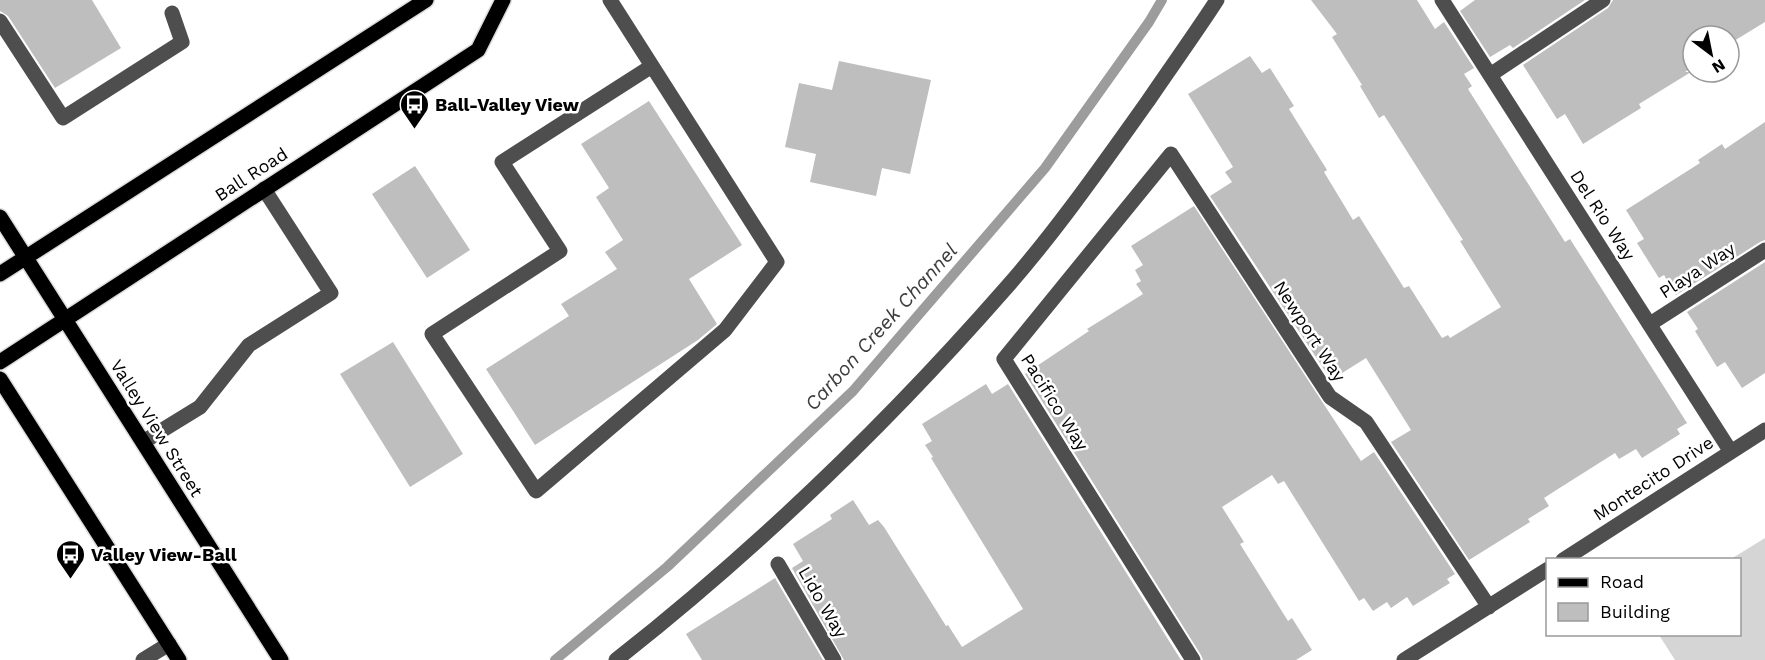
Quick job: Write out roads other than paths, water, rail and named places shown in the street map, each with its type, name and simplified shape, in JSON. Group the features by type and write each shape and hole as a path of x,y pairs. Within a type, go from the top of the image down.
{"main road":[{"path":"0,274 426,0"},
{"name":"Ball Road","path":"0,362 478,50 503,0"},
{"name":"Valley View Street","path":"0,217 281,660"},
{"path":"0,380 179,660"}],"street":[{"path":"610,0 777,262 725,330 536,491 432,334 560,251 502,162 652,66"},
{"path":"616,660 664,622 780,522 884,420 999,296 1096,173 1218,0"},
{"name":"Del Rio Way","path":"1442,0 1731,452"},
{"path":"1490,75 1603,0"},
{"path":"0,21 63,118 182,42 172,13"},
{"name":"Newport Way","path":"1171,154 1330,397 1366,422 1488,607"},
{"name":"Pacifico Way","path":"1171,154 1004,359 1193,660"},
{"path":"143,442 200,407 249,345 331,293 264,189"},
{"name":"Playa Way","path":"1650,324 1765,250"},
{"name":"Montecito Drive","path":"1566,558 1765,430"},
{"name":"Lido Way","path":"778,564 834,660"},
{"path":"1404,660 1546,570"},
{"path":"143,660 169,644"}],"waterway":[{"name":"Carbon Creek Channel","path":"555,660 667,567 853,391 1045,168 1149,22 1162,0"}],"place":[{"name":"Ball-Valley View","path":"414,130"},
{"name":"Valley View-Ball","path":"70,580"}]}
